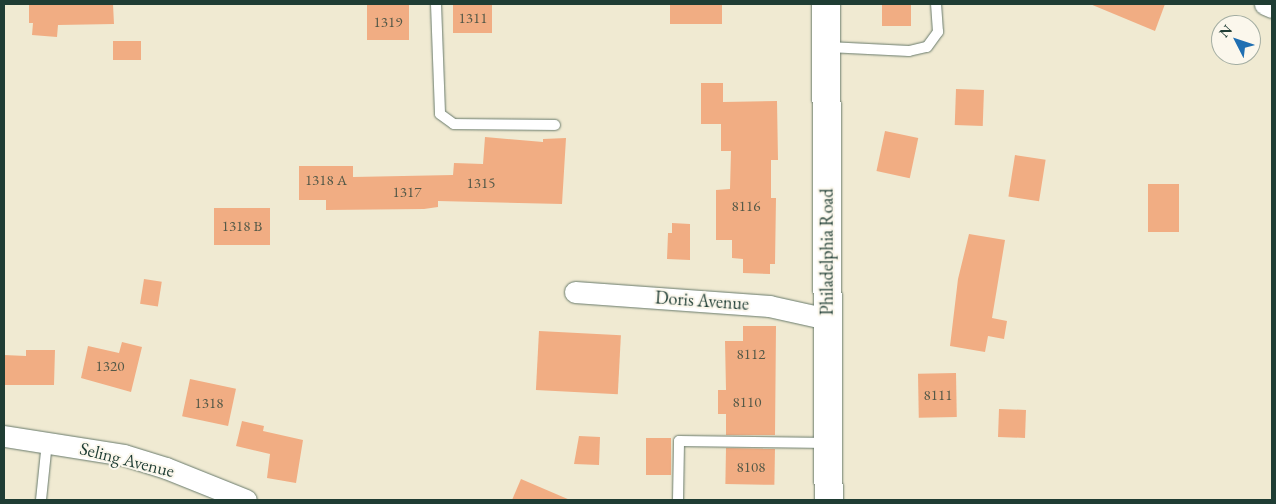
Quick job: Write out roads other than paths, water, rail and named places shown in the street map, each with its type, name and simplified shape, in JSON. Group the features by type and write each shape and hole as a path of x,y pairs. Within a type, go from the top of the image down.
{"main road":[{"name":"Philadelphia Road","path":"826,4 829,500"}],"street":[{"path":"1264,4 1272,8"},
{"name":"Doris Avenue","path":"575,292 769,306 828,319"},
{"name":"Seling Avenue","path":"4,436 47,442 145,461 246,500"}],"lane":[{"path":"436,4 440,114 454,124 555,125"},
{"path":"826,47 909,51 926,46 938,32 936,4"},
{"path":"678,500 679,441 829,444"},
{"path":"41,500 47,442"}]}
